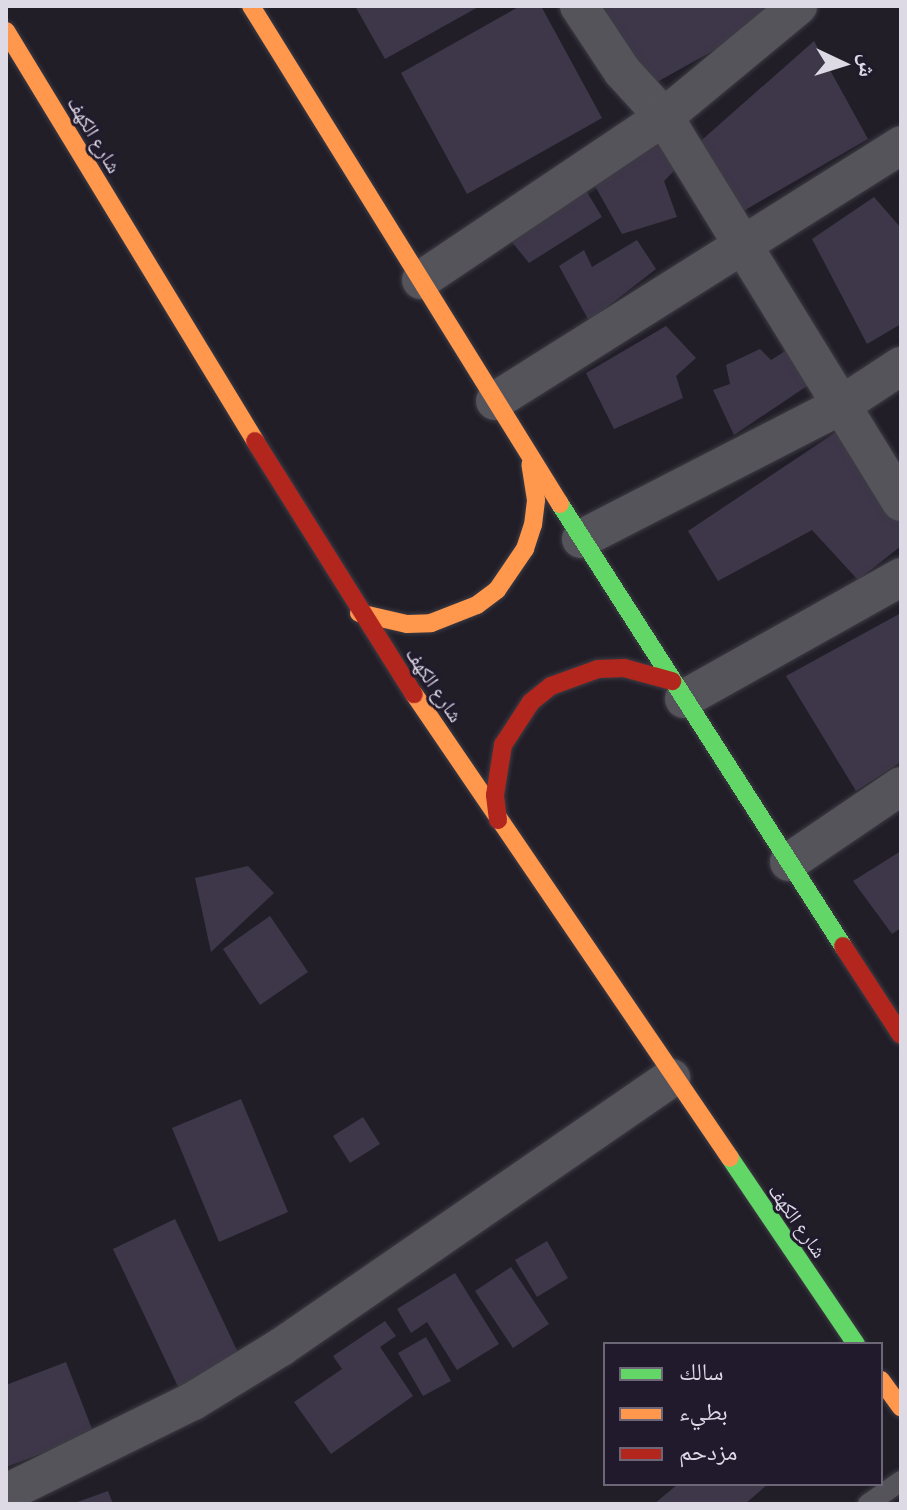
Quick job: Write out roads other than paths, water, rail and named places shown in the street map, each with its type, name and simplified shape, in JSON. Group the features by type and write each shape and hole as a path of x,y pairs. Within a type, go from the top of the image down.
{"main road":[{"path":"251,6 581,539 789,862 896,1017"},
{"name":"شارع الكهف","path":"6,31 359,613 671,1078 855,1342"},
{"path":"359,613 407,624 431,623 477,605 497,590 525,549 533,525 535,488 527,451"},
{"path":"498,820 495,795 503,745 523,712 551,686 598,669 624,668 678,690"},
{"path":"883,1383 901,1408"}],"street":[{"path":"579,6 622,71 664,117 901,502"},
{"path":"421,280 664,117 798,6"},
{"path":"495,401 901,145"},
{"path":"581,539 840,406 901,366"},
{"path":"678,690 901,577"},
{"path":"789,862 901,786"},
{"path":"6,1493 193,1401 281,1347 671,1078"}],"lane":[{"path":"868,1504 901,1481"}]}
